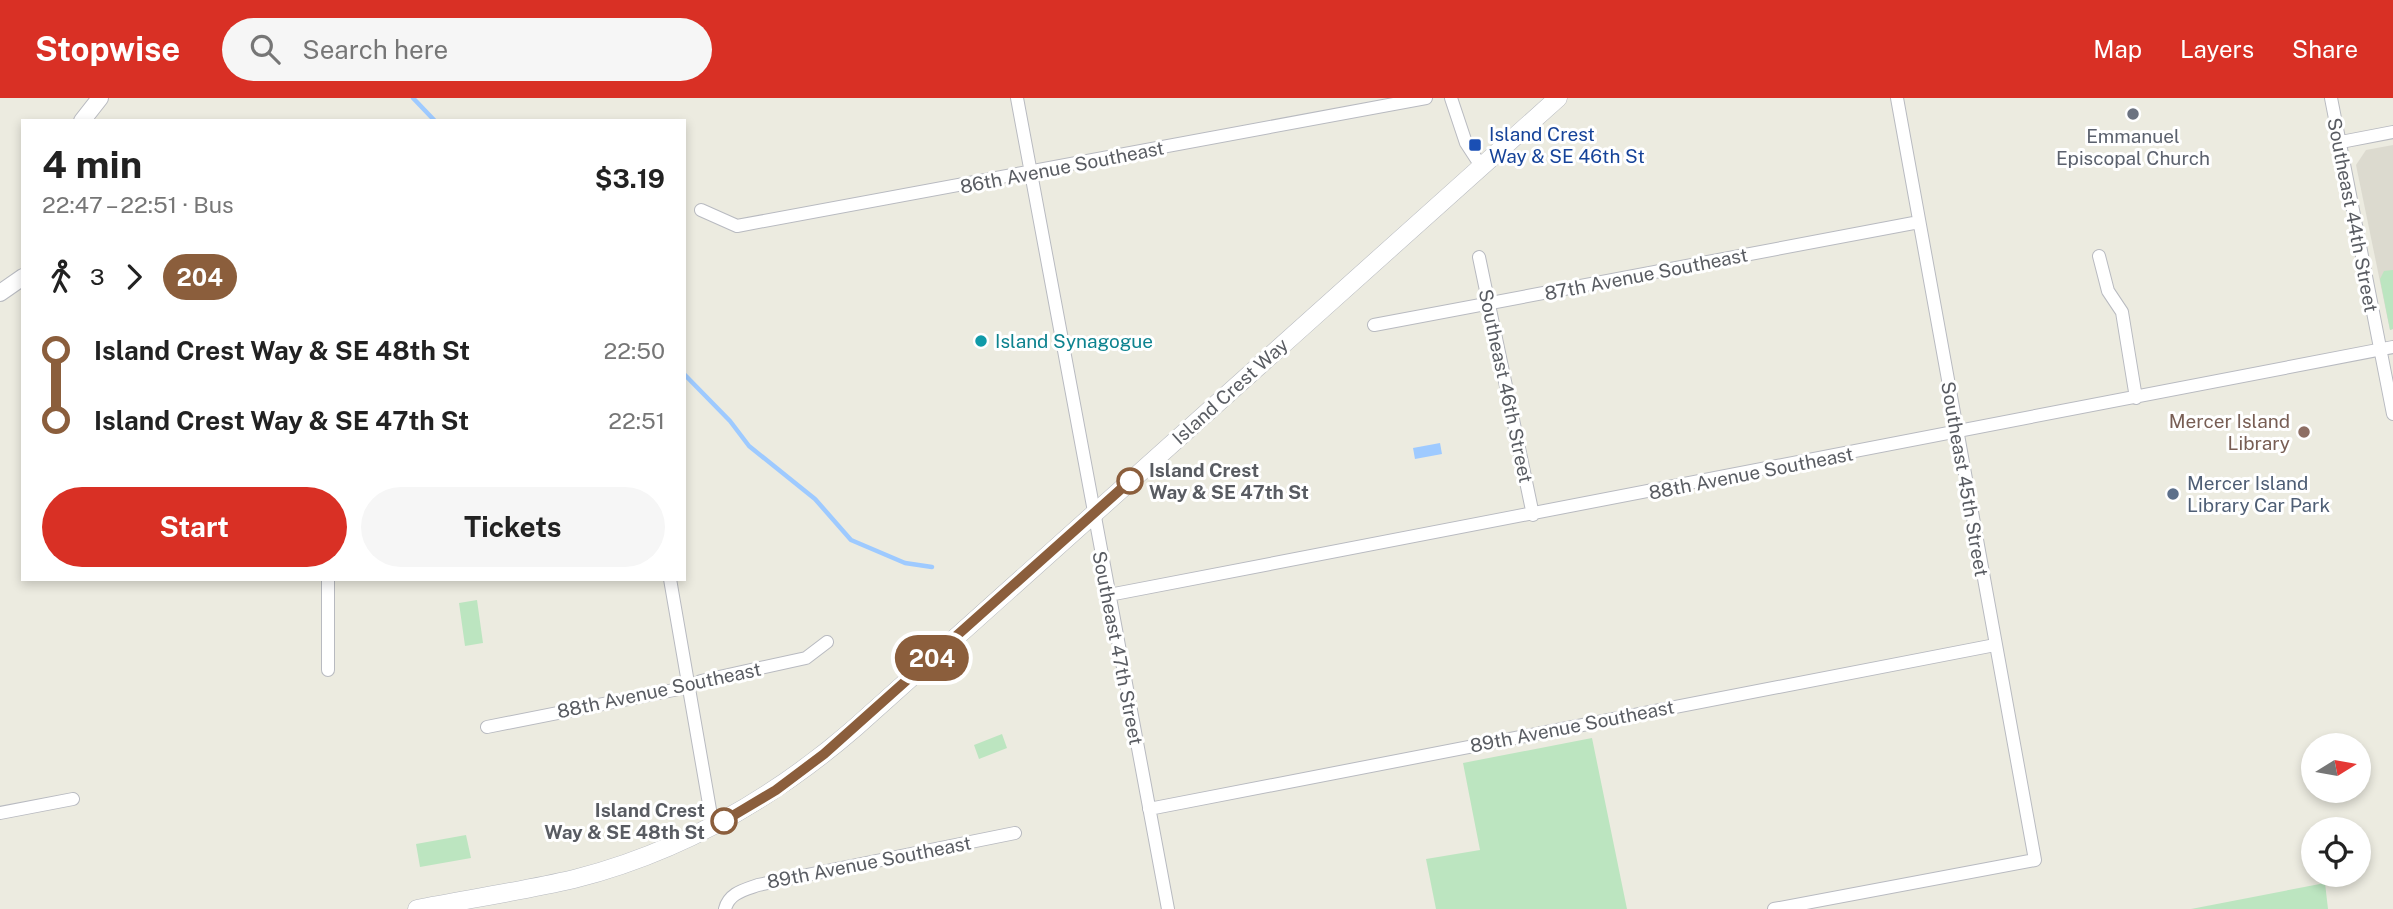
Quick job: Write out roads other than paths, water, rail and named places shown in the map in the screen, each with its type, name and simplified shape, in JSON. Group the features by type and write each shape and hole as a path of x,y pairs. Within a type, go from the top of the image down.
{"main road":[{"name":"Island Crest Way","path":"417,909 589,875 652,854 713,827 776,790 824,754 1558,98"}],"street":[{"path":"84,119 100,98"},
{"name":"Southeast 47th Street","path":"1017,98 1092,514 1168,909"},
{"name":"86th Avenue Southeast","path":"701,210 737,226 1031,174 1426,98"},
{"path":"1451,98 1458,124 1481,166"},
{"name":"Southeast 45th Street","path":"1774,909 2035,860 1897,98"},
{"name":"Southeast 44th Street","path":"2331,98 2393,414"},
{"path":"2341,142 2393,132"},
{"name":"87th Avenue Southeast","path":"1374,325 1919,222"},
{"path":"2099,256 2108,291 2122,312 2136,398"},
{"name":"Southeast 46th Street","path":"1479,257 1533,515"},
{"path":"0,293 21,278"},
{"name":"88th Avenue Southeast","path":"1109,595 2393,347"},
{"path":"327,670 328,581"},
{"path":"670,581 713,827"},
{"name":"88th Avenue Southeast","path":"487,727 689,687 701,681 806,658 827,642"},
{"name":"89th Avenue Southeast","path":"1149,808 1995,645"},
{"path":"0,813 73,799"},
{"name":"89th Avenue Southeast","path":"726,905 758,885 1015,833"}],"water":[{"path":"1440,443 1442,454 1415,459 1413,448"}],"waterway":[{"path":"413,98 433,119"},
{"path":"686,376 730,421 749,446 815,499 851,540 905,563 932,567"}],"place":[{"name":"Emmanuel Episcopal Church","path":"2133,114"},
{"name":"Island Crest Way & SE 46th St","path":"1475,145"},
{"name":"Island Synagogue","path":"981,341"},
{"name":"Mercer Island Library","path":"2304,432"},
{"name":"Island Crest Way & SE 47th St","path":"1130,481"},
{"name":"Mercer Island Library Car Park","path":"2173,494"},
{"name":"Island Crest Way & SE 48th St","path":"724,821"}]}
